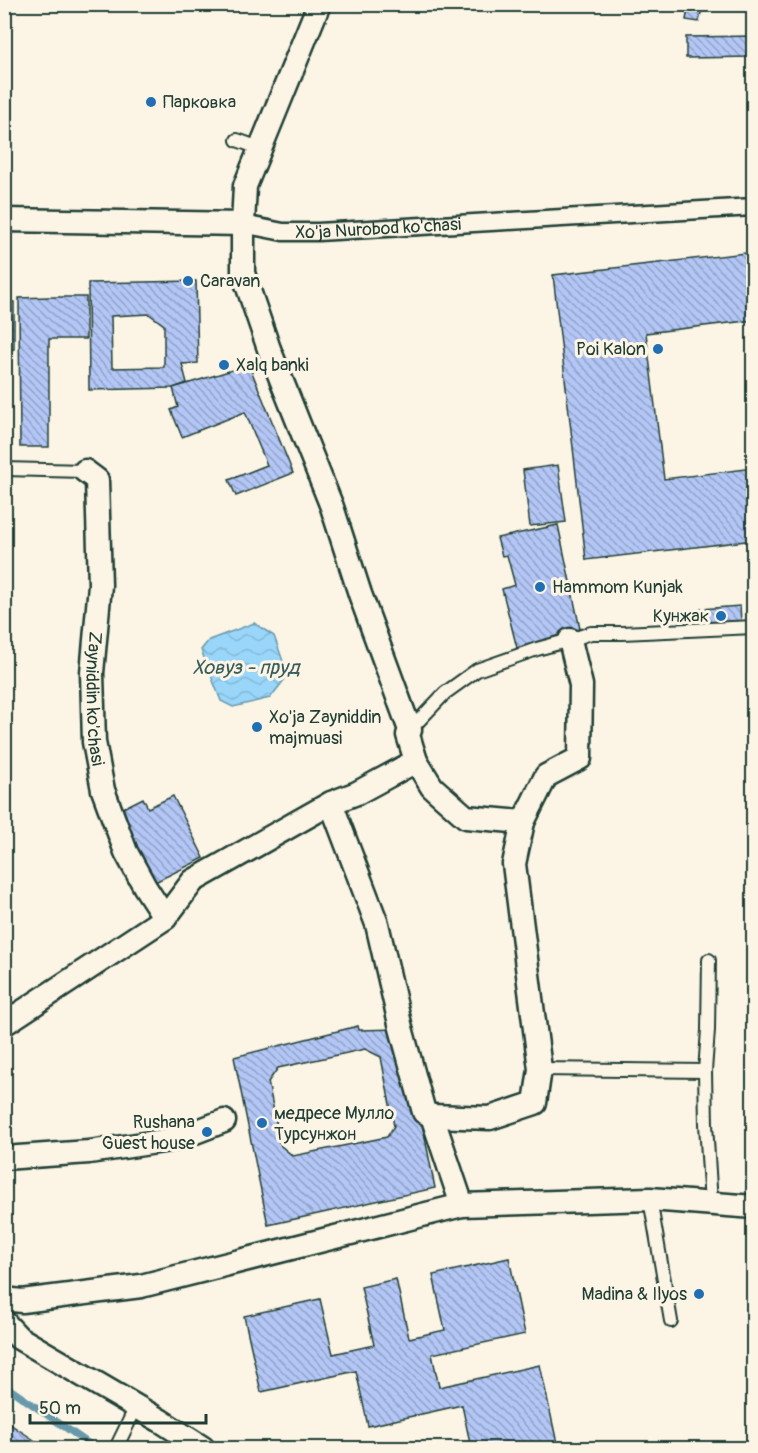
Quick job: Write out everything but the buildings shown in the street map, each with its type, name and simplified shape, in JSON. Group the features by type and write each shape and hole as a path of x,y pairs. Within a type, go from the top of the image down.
{"street":[{"path":"319,4 245,186 243,273 269,349 332,507 360,594 410,730 408,735 416,761 432,787 466,817 523,822"},
{"name":"Xo'ja Nurobod ko'chasi","path":"4,220 243,224 283,232 318,232 753,207"},
{"name":"Zayniddin ko'chasi","path":"85,471 97,480 100,585 92,674 94,742 103,790 126,852 165,918"},
{"path":"331,803 377,924 401,1028 424,1112 432,1116 490,1118 535,1103 540,1069 514,864 523,822 546,776 580,758 581,685 570,640"},
{"path":"4,1024 165,918 193,881 331,803 357,794 416,761"},
{"path":"432,1116 462,1205"},
{"path":"4,1158 89,1152 177,1138 224,1121"},
{"path":"4,1299 22,1300 141,1286 462,1205 650,1199 753,1207"},
{"path":"4,1322 19,1338 203,1449"}],"lane":[{"path":"237,140 261,148"},
{"path":"4,469 85,471"},
{"path":"410,730 445,693 477,670 537,649 591,633 753,627"},
{"path":"709,960 705,1071 711,1204"},
{"path":"540,1069 705,1071"},
{"path":"650,1199 670,1321"},
{"path":"116,1449 136,1407"}],"water":[{"name":"Ховуз - пруд","path":"254,623 274,636 288,675 270,698 233,707 221,701 201,650 209,640"}],"waterway":[{"path":"4,1385 95,1448"}],"place":[{"name":"Парковка","path":"151,102"},
{"name":"Caravan","path":"188,281"},
{"name":"Poi Kalon","path":"658,349"},
{"name":"Xalq banki","path":"224,365"},
{"name":"Hammom Kunjak","path":"540,587"},
{"name":"Кунжак","path":"721,616"},
{"name":"Xo'ja Zayniddin majmuasi","path":"257,727"},
{"name":"медресе Мулло Турсунжон","path":"262,1123"},
{"name":"Rushana Guest house","path":"207,1132"},
{"name":"Madina & Ilyos","path":"699,1294"}]}
